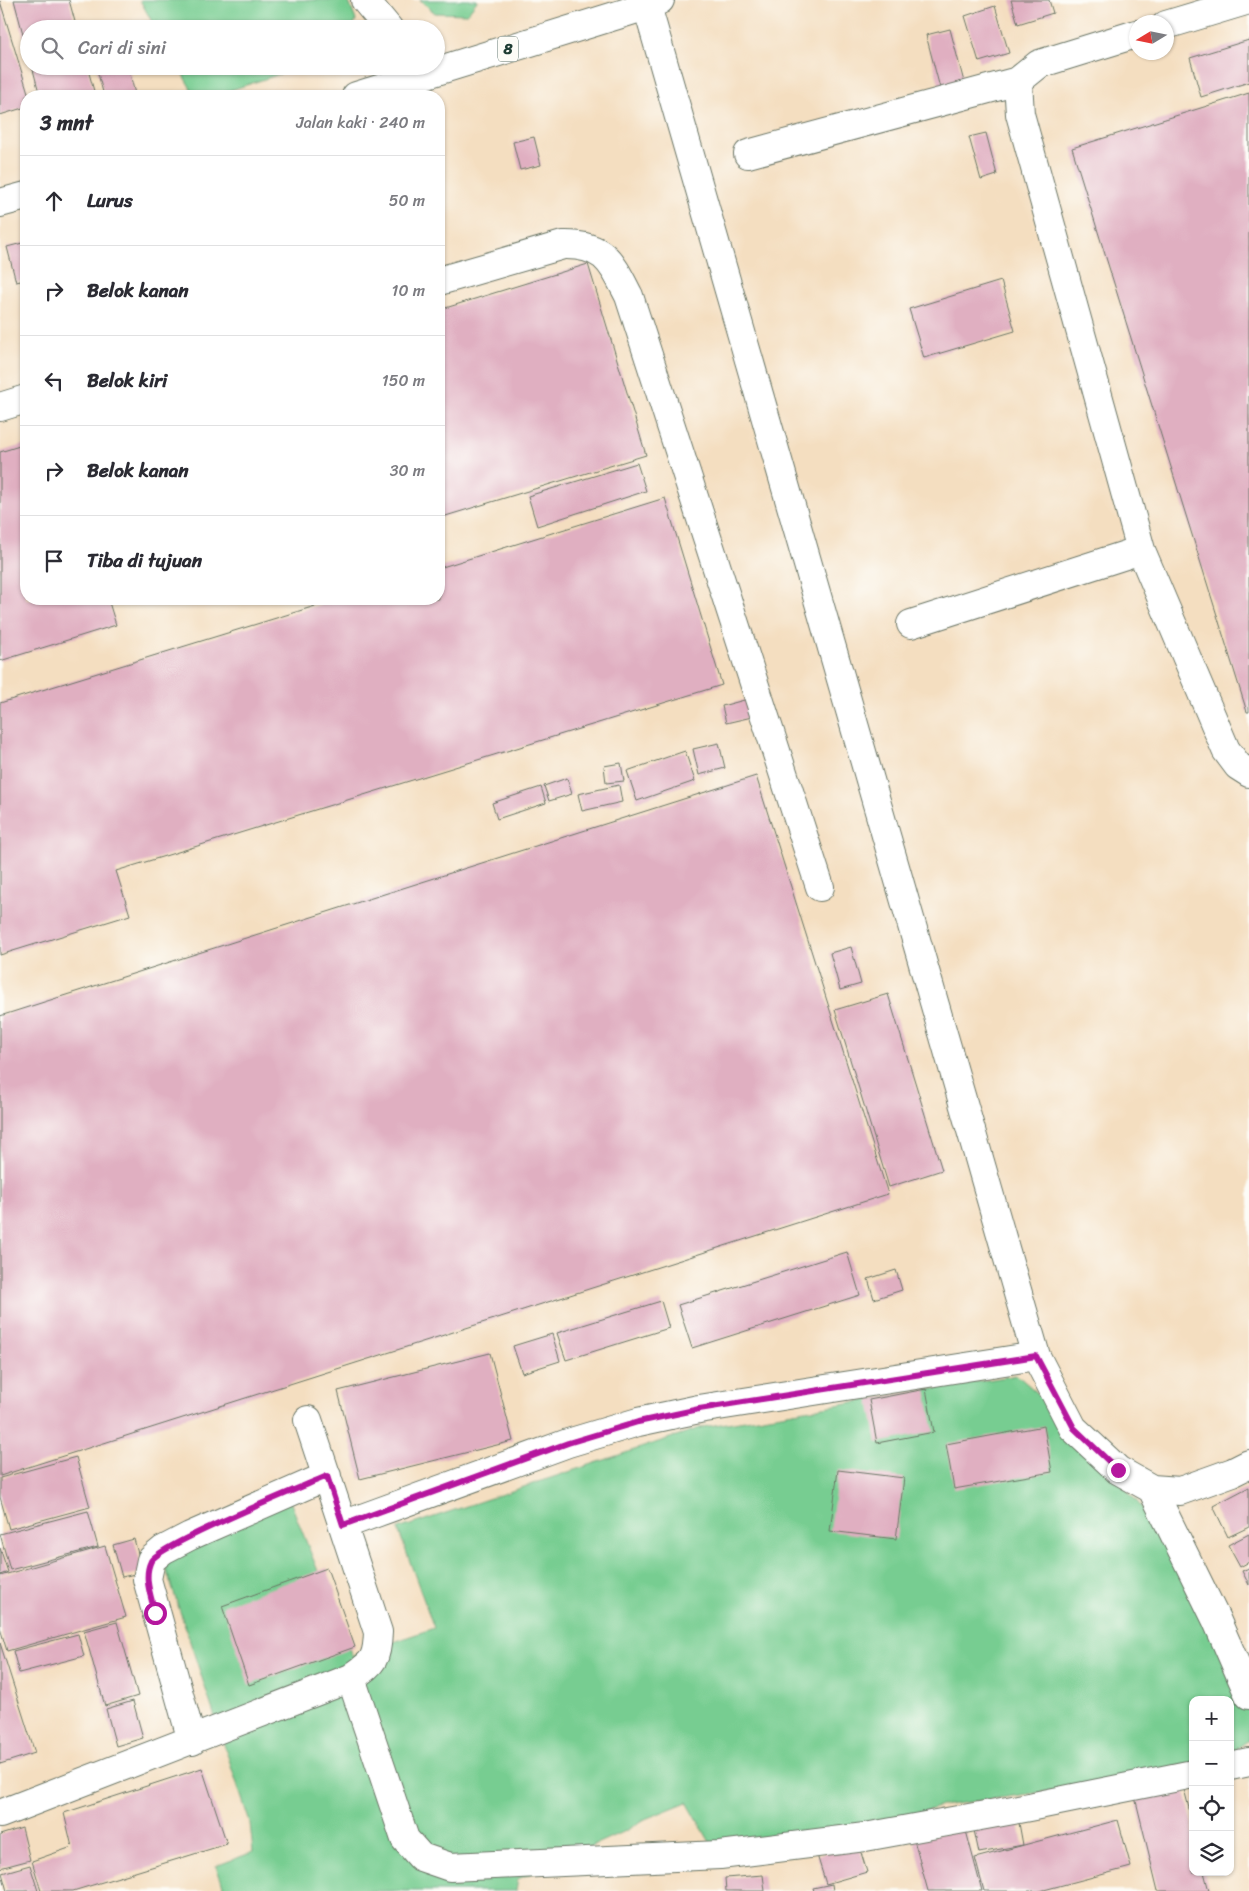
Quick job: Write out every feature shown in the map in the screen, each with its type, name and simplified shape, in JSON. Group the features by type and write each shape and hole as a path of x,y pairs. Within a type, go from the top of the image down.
{"main road":[{"path":"365,0 382,20"},
{"path":"1174,23 1249,0"},
{"path":"654,3 1036,1356 1074,1428 1118,1470 1152,1489 1180,1491 1233,1472 1249,1464"},
{"name":"8","path":"445,64 654,3"},
{"path":"748,154 1018,81 1039,64 1129,36"},
{"name":"8","path":"372,90 412,75"},
{"path":"1018,81 1020,114 1141,550 1226,750 1238,766 1249,773"},
{"path":"0,203 20,198"},
{"path":"445,279 563,245 578,245 591,248 606,257 618,276 632,306 820,887"},
{"path":"0,407 20,401"},
{"path":"911,624 1141,550"},
{"path":"343,1525 568,1443 638,1422 699,1409 1036,1356"},
{"path":"0,1814 350,1678 372,1662 377,1649 378,1632 308,1420"},
{"path":"192,1741 147,1579 152,1560 163,1550 190,1536 327,1476"},
{"path":"1152,1489 1216,1619 1249,1695"},
{"path":"350,1678 405,1839 422,1857 450,1867 720,1855 865,1837 1189,1775"},
{"path":"1234,1765 1249,1762"}],"green space":[{"path":"140,0 348,0 356,20 151,20"},
{"path":"420,0 477,1 467,14 435,13"},
{"path":"183,75 277,75 231,90 192,90"},
{"path":"1017,1375 1049,1403 1201,1576 1249,1693 1249,1740 1234,1750 1234,1696 1189,1696 1189,1764 1101,1784 941,1806 867,1831 715,1851 687,1802 645,1819 627,1830 518,1879 516,1891 225,1891 216,1866 253,1852 250,1823 161,1554 290,1501 352,1656 434,1628 398,1529 703,1427"}],"building":[{"path":"14,0 69,0 75,20 20,20 20,23"},
{"path":"1011,0 1049,0 1053,13 1018,24"},
{"path":"0,1 20,67 20,75 23,75 27,90 20,90 20,109 0,115"},
{"path":"995,6 1009,53 979,62 965,16"},
{"path":"950,29 964,82 940,88 926,35"},
{"path":"1249,40 1249,82 1201,97 1190,58"},
{"path":"34,75 90,75 94,90 38,90"},
{"path":"98,75 130,75 134,90 102,90"},
{"path":"1249,93 1249,712 1247,712 1072,148"},
{"path":"986,133 997,175 981,180 969,137"},
{"path":"534,137 541,165 520,170 513,142"},
{"path":"20,244 20,281 16,282 7,247"},
{"path":"588,264 646,455 445,516 445,308"},
{"path":"1001,281 1015,331 924,358 909,309"},
{"path":"20,446 20,605 110,605 116,625 0,661 0,452"},
{"path":"637,463 646,491 537,526 528,496"},
{"path":"665,498 722,685 116,871 130,915 0,955 0,703 318,605 445,605 445,566"},
{"path":"748,699 752,717 726,723 722,706"},
{"path":"719,743 725,768 699,775 693,749"},
{"path":"685,751 695,781 637,801 627,771"},
{"path":"621,763 624,781 606,783 604,766"},
{"path":"756,776 888,1194 0,1476 0,1016"},
{"path":"567,778 572,794 549,801 544,786"},
{"path":"619,785 622,802 582,811 578,794"},
{"path":"541,787 546,803 497,819 492,803"},
{"path":"851,947 861,984 840,990 830,953"},
{"path":"888,994 942,1170 889,1187 835,1010"},
{"path":"847,1252 860,1295 692,1348 678,1305"},
{"path":"896,1270 902,1290 874,1299 868,1279"},
{"path":"661,1301 669,1328 566,1360 557,1333"},
{"path":"552,1334 560,1361 522,1373 513,1346"},
{"path":"490,1353 513,1441 360,1479 338,1391"},
{"path":"926,1389 934,1432 877,1443 869,1400"},
{"path":"1044,1426 1052,1472 954,1489 946,1444"},
{"path":"76,1457 90,1507 9,1529 0,1497 0,1478"},
{"path":"838,1470 904,1478 896,1539 830,1531"},
{"path":"1249,1487 1249,1527 1228,1537 1213,1506"},
{"path":"88,1511 98,1547 10,1570 0,1534"},
{"path":"1249,1534 1249,1562 1240,1567 1228,1545"},
{"path":"134,1539 143,1572 122,1577 113,1545"},
{"path":"105,1546 126,1617 7,1651 0,1628 0,1576"},
{"path":"0,1548 8,1572 0,1575"},
{"path":"327,1568 355,1647 249,1685 222,1606"},
{"path":"1249,1568 1249,1585 1242,1571"},
{"path":"117,1622 138,1696 105,1706 84,1631"},
{"path":"78,1634 84,1656 19,1673 13,1651"},
{"path":"0,1643 35,1753 0,1764"},
{"path":"133,1701 143,1738 116,1746 106,1709"},
{"path":"202,1768 227,1844 73,1891 41,1891 32,1861 72,1847 64,1813"},
{"path":"1182,1781 1189,1808 1189,1876 1205,1876 1209,1891 1158,1891 1134,1793"},
{"path":"1017,1812 1023,1845 979,1853 972,1821"},
{"path":"1118,1820 1131,1867 1040,1891 984,1891 975,1858"},
{"path":"965,1827 982,1891 928,1891 914,1840"},
{"path":"22,1828 30,1860 0,1868 0,1835"},
{"path":"858,1843 867,1872 826,1884 817,1855"},
{"path":"30,1865 38,1891 7,1891 2,1873"},
{"path":"763,1875 765,1891 726,1891 725,1878"},
{"path":"832,1884 833,1891 814,1891 813,1888"}],"route":[{"path":"155,1613 147,1579 152,1560 163,1550 190,1536 327,1476 343,1525 568,1443 606,1430 638,1422 699,1409 1036,1356 1074,1428 1118,1470"}]}
